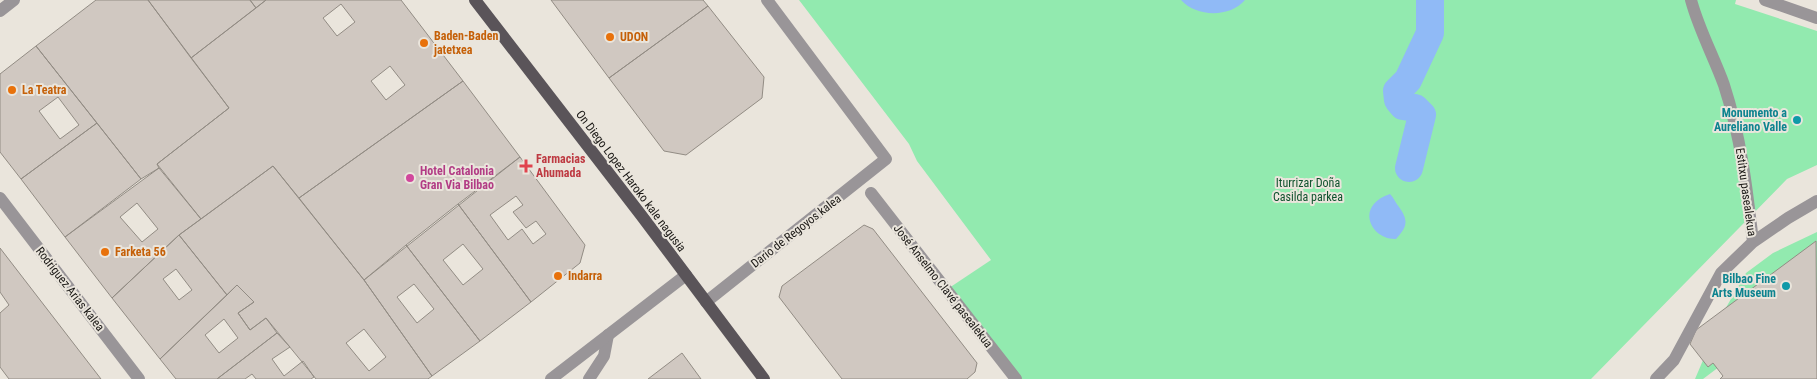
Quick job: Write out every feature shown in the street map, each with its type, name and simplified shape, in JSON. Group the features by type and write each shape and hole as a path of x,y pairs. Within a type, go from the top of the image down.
{"main road":[{"name":"On Diego Lopez Haroko kale nagusia","path":"475,0 764,379"}],"street":[{"path":"0,11 14,0"},
{"name":"Dario de Regoyos kalea","path":"706,302 886,160 767,0"},
{"name":"Estitxu pasealekua","path":"1691,0 1723,84 1737,131 1745,168 1753,242"},
{"path":"1765,0 1817,18"},
{"name":"José Anselmo Clavé pasealekua","path":"871,193 1016,379"},
{"name":"Rodriguez Arias kalea","path":"0,198 139,379"},
{"path":"1656,379 1674,360 1721,273 1753,242 1817,201"},
{"path":"551,379 686,275"},
{"path":"589,379 604,356 608,335"}],"green space":[{"name":"Iturrizar Doña Casilda parkea","path":"799,0 1736,0 1735,4 1817,31 1817,165 1787,179 1591,379 1016,379 946,290 991,260 917,161 909,144"},
{"path":"1817,232 1817,293 1703,379 1695,379 1724,311 1746,273 1773,253"}],"water":[{"path":"1181,0 1245,0 1231,10 1213,13 1195,10"},
{"path":"1390,194 1405,220 1403,231 1396,239 1387,238 1379,234 1370,221 1369,214 1372,206 1379,199"}],"building":[{"path":"96,0 148,0 229,108 157,164 159,168 141,179 36,46"},
{"path":"148,0 250,0 256,8 191,58"},
{"path":"250,0 266,0 256,8"},
{"path":"266,0 401,0 463,81 299,198 273,166 201,219 157,164 229,108 191,58","holes":["341,4 355,22 337,36 323,18","390,66 405,85 386,100 371,81"]},
{"path":"551,0 703,0 708,6 609,78"},
{"path":"708,6 764,77 762,98 686,155 664,151 609,78"},
{"path":"36,46 97,123 21,179 0,152 0,74","holes":["58,97 79,125 60,139 39,111"]},
{"name":"Hotel Catalonia Gran Via Bilbao","path":"463,81 520,157 364,280 299,198"},
{"path":"97,123 141,179 65,237 21,179"},
{"path":"520,157 585,245 580,263 531,302 458,204","holes":["516,196 523,205 513,212 526,228 536,221 546,234 533,244 522,229 508,240 490,215"]},
{"path":"273,166 364,280 432,376 428,379 316,379 266,318 250,330 238,313 254,302 237,285 227,295 179,235","holes":["364,329 386,357 369,371 346,343"]},
{"path":"159,168 201,219 179,235 112,298 65,237","holes":["137,203 158,229 142,242 120,217"]},
{"path":"458,204 531,302 480,341 406,245","holes":["463,244 483,269 463,285 443,260"]},
{"path":"864,225 873,229 977,363 975,372 967,379 842,379 779,297 782,286"},
{"path":"179,235 227,295 160,359 112,298","holes":["176,269 192,290 179,300 163,279"]},
{"name":"Bilbao Fine Arts Museum","path":"1816,241 1817,379 1720,379 1723,376 1713,363 1708,367 1690,344 1696,330"},
{"path":"406,245 480,341 432,376 364,280","holes":["414,284 434,309 417,323 397,297"]},
{"path":"0,248 101,379 9,379 0,367 0,313 9,305 0,292"},
{"path":"237,285 254,302 238,313 250,330 266,318 277,333 217,379 176,379 160,359","holes":["224,319 238,338 219,353 205,335"]},
{"path":"277,333 290,347 272,359 284,376 303,361 314,377 311,379 256,379 252,374 245,379 217,379"},
{"path":"682,353 701,379 648,379"}],"waterway":[{"path":"1409,168 1422,115 1415,108 1403,106 1398,100 1397,91 1408,80 1430,33 1430,0"}],"place":[{"name":"UDON","path":"610,37"},
{"name":"Baden-Baden jatetxea","path":"424,43"},
{"name":"La Teatra","path":"12,90"},
{"name":"Monumento a Aureliano Valle","path":"1797,120"},
{"name":"Farmacias Ahumada","path":"526,166"},
{"name":"Hotel Catalonia Gran Via Bilbao","path":"410,178"},
{"name":"Farketa 56","path":"105,252"},
{"name":"Indarra","path":"558,276"},
{"name":"Bilbao Fine Arts Museum","path":"1786,286"}]}
